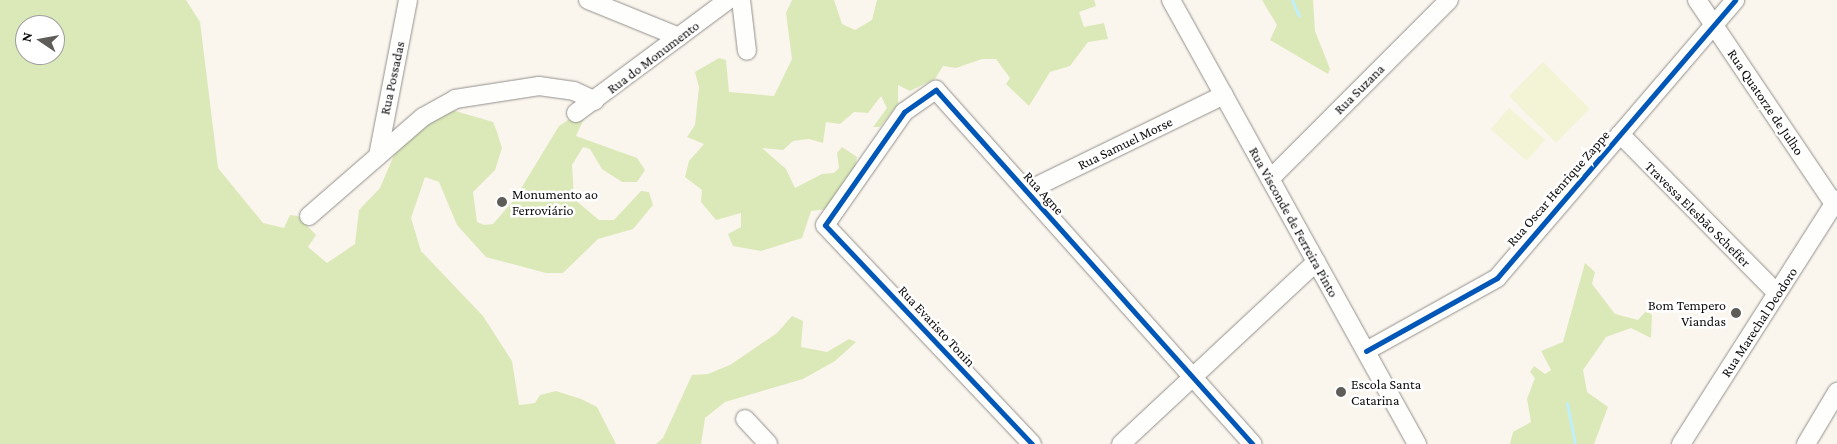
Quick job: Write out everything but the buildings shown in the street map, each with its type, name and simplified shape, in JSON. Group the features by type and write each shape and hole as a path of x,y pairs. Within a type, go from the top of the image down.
{"street":[{"name":"Rua Possadas","path":"378,156 408,0"},
{"path":"588,0 679,37"},
{"name":"Rua do Monumento","path":"576,113 595,101 728,0"},
{"path":"741,0 746,51"},
{"name":"Rua Visconde de Ferreira Pinto","path":"1171,0 1417,444"},
{"name":"Rua Suzana","path":"1270,179 1449,0"},
{"name":"Rua Quatorze de Julho","path":"1697,0 1836,202"},
{"name":"Rua Oscar Henrique Zappe","path":"1366,351 1497,278 1735,0"},
{"path":"309,216 378,156 441,105 472,94 552,86 595,101"},
{"name":"Rua Agne","path":"825,225 904,112 936,90 1253,444"},
{"name":"Rua Samuel Morse","path":"1027,191 1224,95"},
{"name":"Travessa Elesbão Scheffer","path":"1620,134 1777,293"},
{"name":"Rua Marechal Deodoro","path":"1681,444 1836,202"},
{"name":"Rua Evaristo Tonin","path":"825,225 1032,444"},
{"path":"1121,444 1316,262"},
{"path":"1806,444 1837,392"},
{"path":"745,419 768,444"}],"green space":[{"path":"0,0 186,0 200,22 218,168 263,223 284,228 290,215 298,216 316,235 308,247 327,263 355,244 359,210 380,188 397,148 445,108 493,122 497,132 502,148 495,170 473,192 477,222 484,225 493,224 514,200 559,126 582,111 586,114 576,136 637,158 645,170 637,182 622,182 602,169 590,149 583,147 572,165 574,199 599,220 614,220 641,191 649,192 653,205 633,229 598,239 563,273 546,273 486,257 457,225 439,182 425,177 411,218 421,251 483,316 512,361 519,405 535,403 540,395 556,391 581,399 597,407 616,444 0,444"},
{"path":"792,0 834,0 842,24 855,30 872,20 877,0 1094,0 1096,6 1079,12 1084,27 1104,23 1108,39 1088,42 1070,66 1050,72 1029,106 1006,84 1010,78 996,59 982,59 956,68 943,66 935,79 910,91 898,85 898,104 880,127 873,127 887,108 881,96 868,113 854,112 840,124 826,122 823,143 809,139 793,141 783,150 762,148 786,169 795,188 822,174 834,173 839,168 837,153 842,147 857,157 854,171 827,209 811,211 802,238 761,251 733,246 728,234 741,227 741,213 716,220 701,202 702,190 685,177 689,161 704,144 687,137 695,125 699,87 695,72 719,58 726,60 729,92 774,96 792,59 786,13"},
{"path":"1262,0 1313,0 1315,31 1330,69 1328,74 1270,40 1277,25"},
{"path":"1543,62 1590,109 1556,143 1509,96"},
{"path":"1509,108 1545,139 1527,161 1491,129"},
{"path":"1585,263 1595,272 1592,284 1615,314 1638,320 1647,310 1652,315 1651,338 1631,328 1606,337 1583,370 1587,392 1608,407 1594,444 1510,444 1513,432 1531,422 1527,399 1535,378 1530,372 1534,366 1545,374 1551,370 1541,351 1563,342"},
{"path":"792,316 803,321 801,347 827,352 849,339 856,342 835,361 803,379 725,402 705,418 701,444 656,444 663,438 692,375 708,374 730,365 777,333"}],"waterway":[{"path":"1292,0 1299,16"},
{"path":"1567,403 1575,444"}],"cycle path":[{"path":"1366,351 1497,278 1735,0"},
{"path":"1032,444 825,225 904,112 936,90 1253,444"}],"place":[{"name":"Monumento ao Ferroviário","path":"502,202"},
{"name":"Bom Tempero Viandas","path":"1736,313"},
{"name":"Escola Santa Catarina","path":"1341,392"}]}
